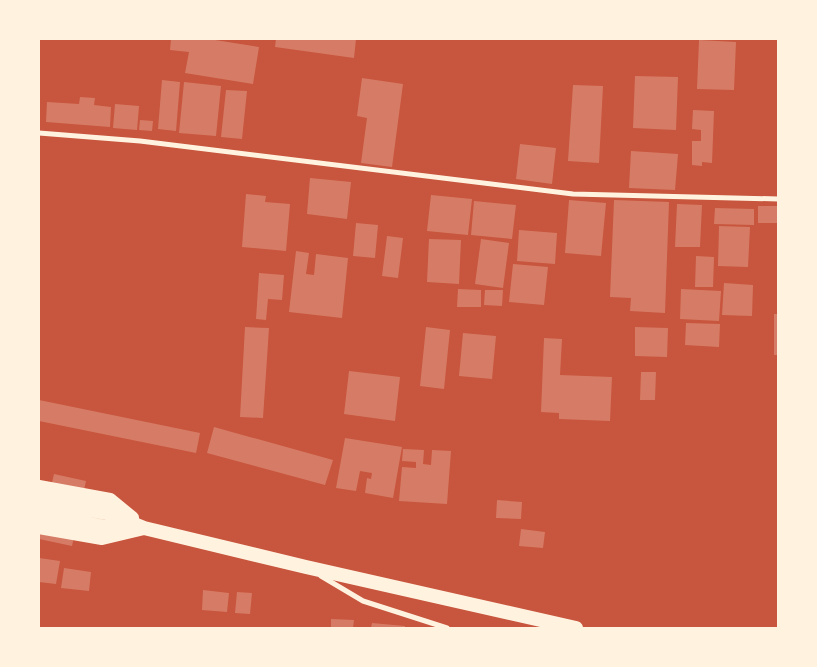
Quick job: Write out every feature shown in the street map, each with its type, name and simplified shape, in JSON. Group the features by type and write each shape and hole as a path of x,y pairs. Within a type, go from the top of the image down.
{"highway":[{"path":"39,487 110,500 144,528"},
{"path":"39,500 107,513 144,528 306,567 576,628"},
{"path":"39,514 105,527 144,528"},
{"path":"39,527 102,538 144,528"}],"street":[{"path":"39,134 140,141 572,194 778,199"},
{"path":"306,567 363,601 447,628"}],"building":[{"path":"171,39 209,39 259,47 253,84 185,73 189,52 170,50"},
{"path":"276,39 356,39 354,58 275,47"},
{"path":"699,40 736,42 734,90 697,89"},
{"path":"635,76 678,77 676,130 633,128"},
{"path":"362,78 403,84 392,167 361,163 367,118 357,116"},
{"path":"162,80 180,82 176,131 158,129"},
{"path":"184,82 221,86 216,136 179,133"},
{"path":"573,85 603,86 599,163 568,161"},
{"path":"226,90 247,91 242,139 221,137"},
{"path":"80,97 95,98 94,105 111,107 110,127 46,122 47,102 79,104"},
{"path":"115,104 139,106 137,130 113,128"},
{"path":"693,110 714,111 712,163 702,162 702,166 692,165 692,141 701,141 701,130 692,129"},
{"path":"140,120 153,121 152,131 139,130"},
{"path":"520,144 556,148 552,184 516,179"},
{"path":"631,151 678,154 675,190 629,188"},
{"path":"310,178 351,182 347,219 307,214"},
{"path":"246,194 266,196 265,202 290,204 286,251 242,247"},
{"path":"431,195 472,199 468,235 427,231"},
{"path":"569,200 606,203 601,256 565,253"},
{"path":"614,200 669,202 665,313 630,311 631,298 610,297"},
{"path":"474,201 516,205 512,239 471,235"},
{"path":"677,204 702,205 700,247 675,247"},
{"path":"758,206 778,206 778,223 758,223"},
{"path":"715,208 754,209 754,225 714,224"},
{"path":"356,223 378,225 375,258 353,256"},
{"path":"719,226 750,227 748,267 718,266"},
{"path":"519,230 557,233 555,264 517,261"},
{"path":"387,236 403,238 398,278 382,276"},
{"path":"429,239 461,240 459,284 427,282"},
{"path":"481,239 509,243 503,288 475,284"},
{"path":"296,251 309,253 306,274 314,275 316,254 348,258 342,318 289,312"},
{"path":"696,256 714,257 713,287 695,287"},
{"path":"513,264 548,267 544,305 509,302"},
{"path":"259,273 284,275 282,300 268,299 266,320 256,319"},
{"path":"724,283 753,285 752,316 722,315"},
{"path":"458,289 481,290 481,307 457,307"},
{"path":"681,289 721,291 719,321 680,319"},
{"path":"485,290 503,290 502,306 484,305"},
{"path":"774,314 778,314 778,355 774,355"},
{"path":"686,323 720,324 719,347 685,345"},
{"path":"245,327 269,328 263,418 240,417"},
{"path":"426,327 450,330 444,389 420,386"},
{"path":"635,327 668,328 667,357 635,356"},
{"path":"463,333 496,336 492,379 459,376"},
{"path":"544,338 562,339 560,375 612,377 610,421 559,419 559,413 541,412"},
{"path":"349,371 400,377 395,421 344,414"},
{"path":"641,372 656,372 655,400 640,400"},
{"path":"39,400 200,433 196,453 39,421"},
{"path":"214,427 333,460 325,485 207,453"},
{"path":"345,438 402,447 393,498 365,493 367,478 371,479 372,473 360,471 356,491 336,488"},
{"path":"403,449 424,450 423,464 431,465 432,450 451,451 447,504 399,501 402,467 416,468 416,462 402,461"},
{"path":"54,474 86,481 72,546 39,539"},
{"path":"497,500 522,502 521,519 496,518"},
{"path":"521,529 545,532 543,548 519,546"},
{"path":"39,558 60,561 56,584 39,582"},
{"path":"64,568 91,572 89,591 61,588"},
{"path":"203,590 229,593 227,612 202,610"},
{"path":"237,592 252,593 250,614 235,613"},
{"path":"331,619 354,620 353,628 331,628"},
{"path":"372,623 405,626 405,628 371,628"}]}
